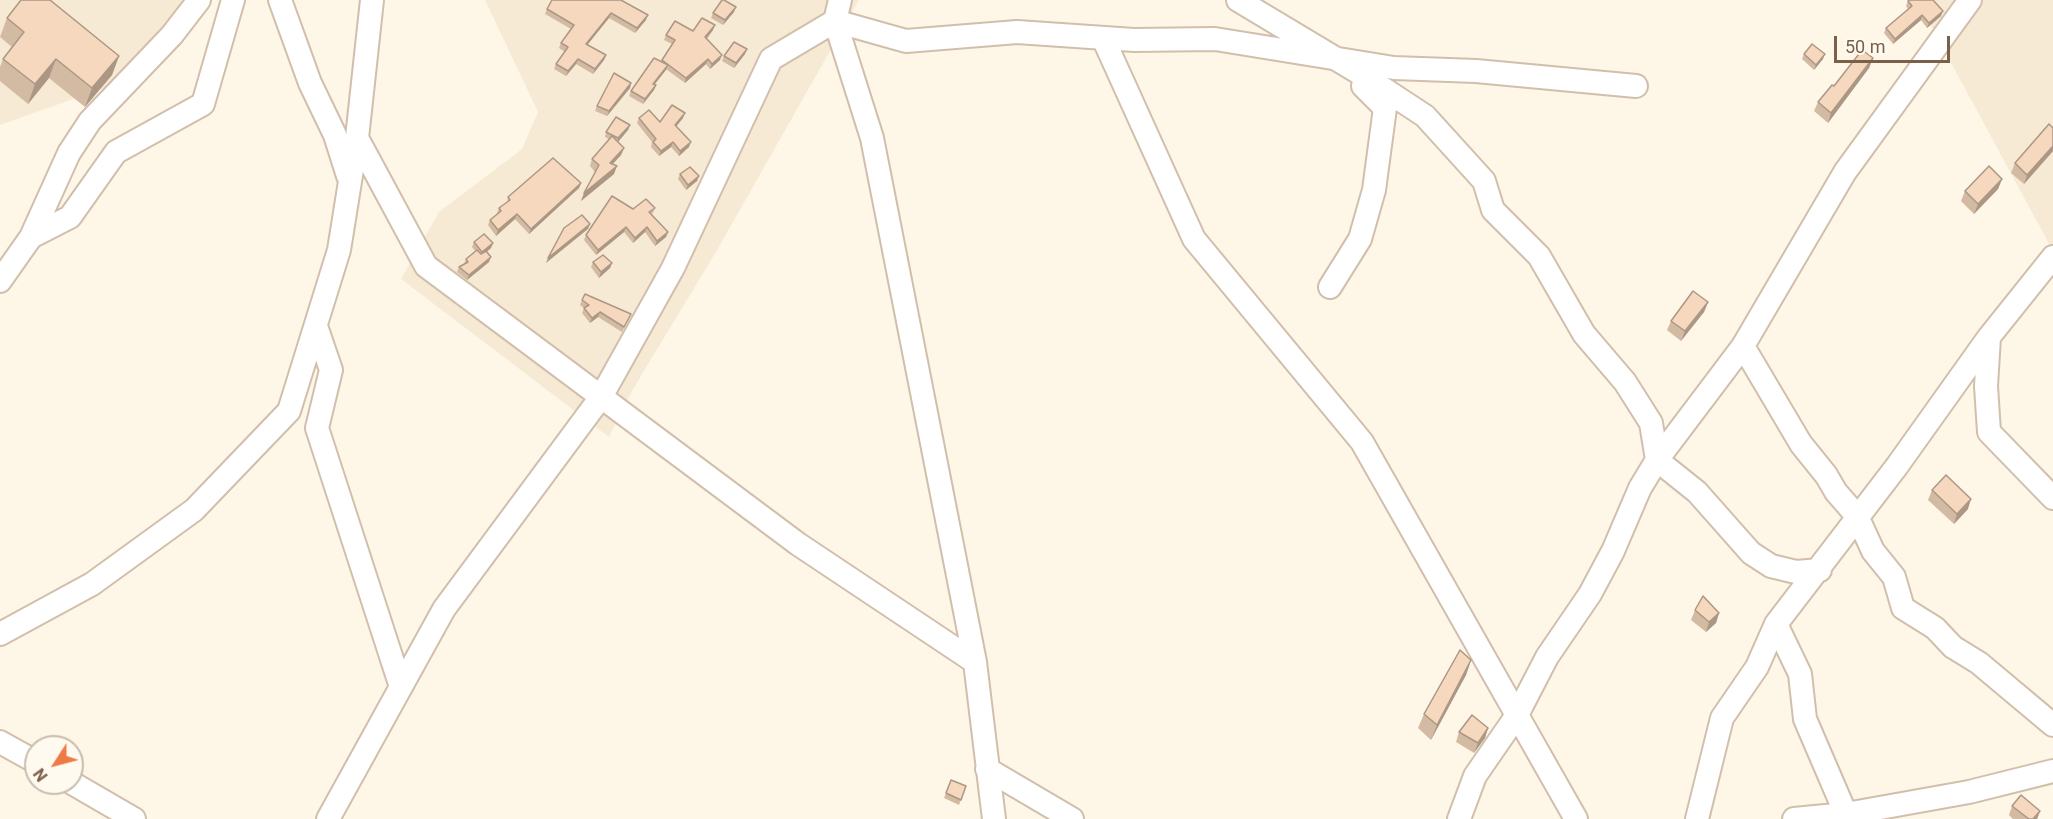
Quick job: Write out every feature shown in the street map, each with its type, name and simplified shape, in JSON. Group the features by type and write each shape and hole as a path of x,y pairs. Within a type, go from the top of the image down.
{"street":[{"path":"0,281 31,237 69,153 90,121 172,35 199,0"},
{"path":"31,237 70,217 116,152 203,104 233,0"},
{"path":"280,0 310,83 349,170 348,189"},
{"path":"0,634 92,584 194,510 290,411 339,250 357,138 372,0"},
{"path":"1238,0 1425,116 1484,181 1493,210 1539,256 1584,334 1625,382 1651,423 1657,460 1697,492 1751,553 1779,568 1796,572 1820,570"},
{"path":"1459,819 1475,776 1517,715 1546,657 1590,594 1613,551 1640,488 1657,460 1743,346 1845,172 1970,0"},
{"path":"838,11 906,41 1017,32 1102,38 1215,39 1394,69 1476,71 1636,86"},
{"path":"328,819 444,609 601,397 673,268 771,59 838,11"},
{"path":"838,11 872,138 975,662 994,819"},
{"path":"1102,38 1194,239 1362,442 1576,819"},
{"path":"1330,287 1360,238 1374,190 1384,108 1336,59"},
{"path":"357,138 426,266 798,544 975,662"},
{"path":"1697,819 1722,718 1757,667 1776,624 1820,570 1857,516 1898,466 1989,337 2053,257"},
{"path":"316,326 331,370 317,428 401,687"},
{"path":"1989,337 1986,386 1989,432 2053,498"},
{"path":"1743,346 1801,444 1836,492 1857,516 1873,551 1894,577 1903,608 1935,628 1953,647 1979,663 2053,725"},
{"path":"1776,624 1800,675 1804,719 1847,816"},
{"path":"0,742 24,755"},
{"path":"987,769 1072,819"},
{"path":"1794,819 1847,816 1969,792 2053,771"},
{"path":"84,790 134,819"}],"shaded area":[{"path":"0,0 199,0 127,80 0,125"},
{"path":"485,0 859,0 716,252 633,389 609,437 401,279 439,212 522,149 538,112"},
{"path":"1917,0 2053,0 2053,251"}],"building":[{"path":"21,0 50,0 119,56 92,88 56,59 35,84 3,59 24,32 7,18"},
{"path":"552,0 621,0 648,15 637,28 611,13 586,44 606,55 595,69 578,59 568,71 556,64 568,47 561,43 574,25 547,9"},
{"path":"722,0 736,7 725,20 713,13"},
{"path":"1909,0 1933,0 1943,11 1929,23 1922,15 1895,39 1886,28 1912,6"},
{"path":"702,18 715,25 705,37 722,55 712,64 708,59 686,78 662,60 675,40 666,35 675,21 693,31"},
{"path":"734,42 747,49 736,63 724,56"},
{"path":"1812,44 1825,54 1816,65 1804,54"},
{"path":"1862,50 1873,58 1831,113 1818,102 1832,85 1834,86"},
{"path":"654,58 668,65 645,99 631,91"},
{"path":"614,73 631,83 609,111 597,106"},
{"path":"672,105 685,113 675,125 691,142 680,151 673,142 661,151 653,142 656,139 639,118 649,110 660,122"},
{"path":"616,117 630,125 618,138 606,132"},
{"path":"2049,124 2053,128 2053,146 2027,175 2015,163"},
{"path":"612,136 624,148 610,163 617,166 584,193 599,165 592,159"},
{"path":"553,158 581,183 531,229 517,214 498,230 490,220 501,211 499,208 510,200 508,197"},
{"path":"1989,166 2002,179 1978,204 1965,191"},
{"path":"690,167 699,176 688,185 680,174"},
{"path":"612,196 633,209 646,199 655,208 649,212 668,232 657,241 647,227 635,238 626,227 598,250 586,235"},
{"path":"582,215 590,224 548,258 564,228"},
{"path":"484,234 493,243 482,252 474,242"},
{"path":"477,250 481,254 486,251 491,257 469,275 459,267 468,262 466,259"},
{"path":"603,255 612,263 601,272 593,262"},
{"path":"1693,291 1708,302 1685,331 1671,321"},
{"path":"585,294 631,314 624,327 600,312 592,318 584,308 589,305 582,300"},
{"path":"1946,475 1971,499 1957,514 1932,490"},
{"path":"1703,596 1719,613 1709,622 1695,610"},
{"path":"1460,650 1471,660 1437,725 1424,714"},
{"path":"1472,715 1488,728 1478,743 1459,732"},
{"path":"951,780 966,786 961,800 946,793"},
{"path":"2021,795 2040,811 2033,819 2029,819 2012,806"}]}
